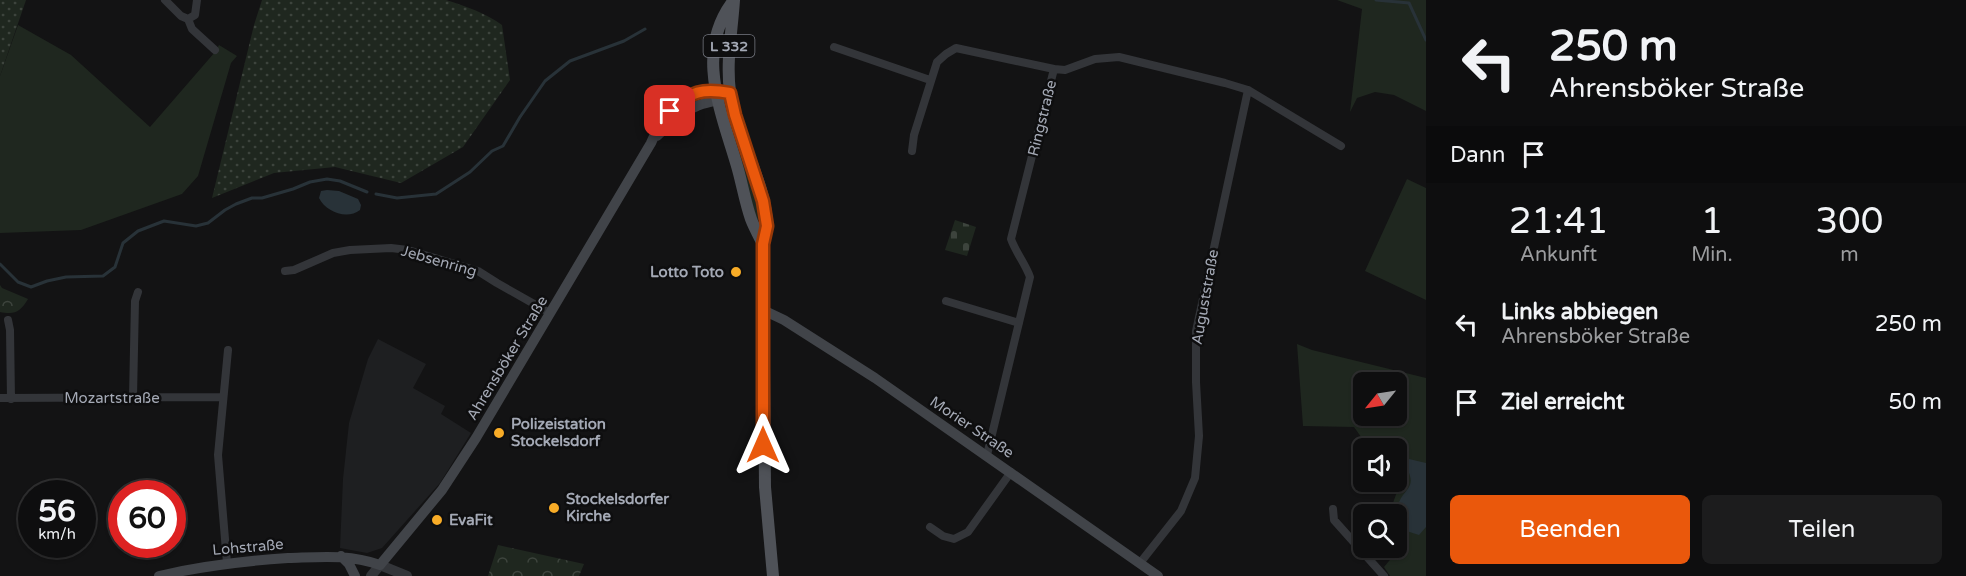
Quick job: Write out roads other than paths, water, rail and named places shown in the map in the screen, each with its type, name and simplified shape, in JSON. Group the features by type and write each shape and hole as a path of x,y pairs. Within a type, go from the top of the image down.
{"main road":[{"name":"L 332","path":"763,244 751,220 717,96 713,61 717,29 723,14 734,0 729,44 730,93 763,201 767,226 763,244 765,487 773,576"},
{"name":"Ahrensböker Straße","path":"380,565 450,478 476,438 651,143 666,127 689,110 717,96 730,93"},
{"name":"Morier Straße","path":"765,311 784,320 875,378 1158,576"},
{"name":"Lohstraße","path":"159,576 227,563 341,556 380,565"},
{"path":"341,556 349,564 355,576"}],"street":[{"path":"165,0 181,16 189,20 192,29 215,50"},
{"path":"189,20 195,15 197,0"},
{"path":"834,47 930,80"},
{"path":"912,151 930,80 937,62 956,48 1054,69"},
{"name":"Ringstraße","path":"987,455 1030,277 1011,239 1054,69 1065,70 1095,59 1119,57 1248,90 1341,146"},
{"name":"Auguststraße","path":"1140,563 1181,511 1195,477 1199,436 1196,331 1248,90"},
{"name":"Jebsenring","path":"285,271 294,270 333,254 350,250 391,248 408,250 478,271 550,313"},
{"path":"133,397 135,301 138,292"},
{"path":"946,301 1019,323"},
{"path":"8,320 11,399"},
{"path":"227,563 218,454 228,350"},
{"name":"Mozartstraße","path":"0,398 223,397"},
{"path":"930,527 942,536 954,539 968,532 1011,472"},
{"path":"1333,509 1334,520 1384,576"},
{"path":"380,565 407,576"},
{"name":"Ahrensböker Straße","path":"371,576 380,565"}],"waterway":[{"path":"1376,0 1409,3 1426,40"},
{"path":"376,194 397,198 436,194 470,172 492,151 503,146 545,81 570,61 624,41 645,29"},
{"path":"0,264 18,282 31,287 66,277 103,276 115,267 123,243 138,231 164,221 196,226 208,223 225,210 252,198 262,198 310,182 327,179 340,181 367,192"}],"place":[{"name":"Lotto Toto","path":"736,272"},
{"name":"Polizeistation Stockelsdorf","path":"499,433"},
{"name":"Stockelsdorfer Kirche","path":"554,508"},
{"name":"EvaFit","path":"437,520"}]}
